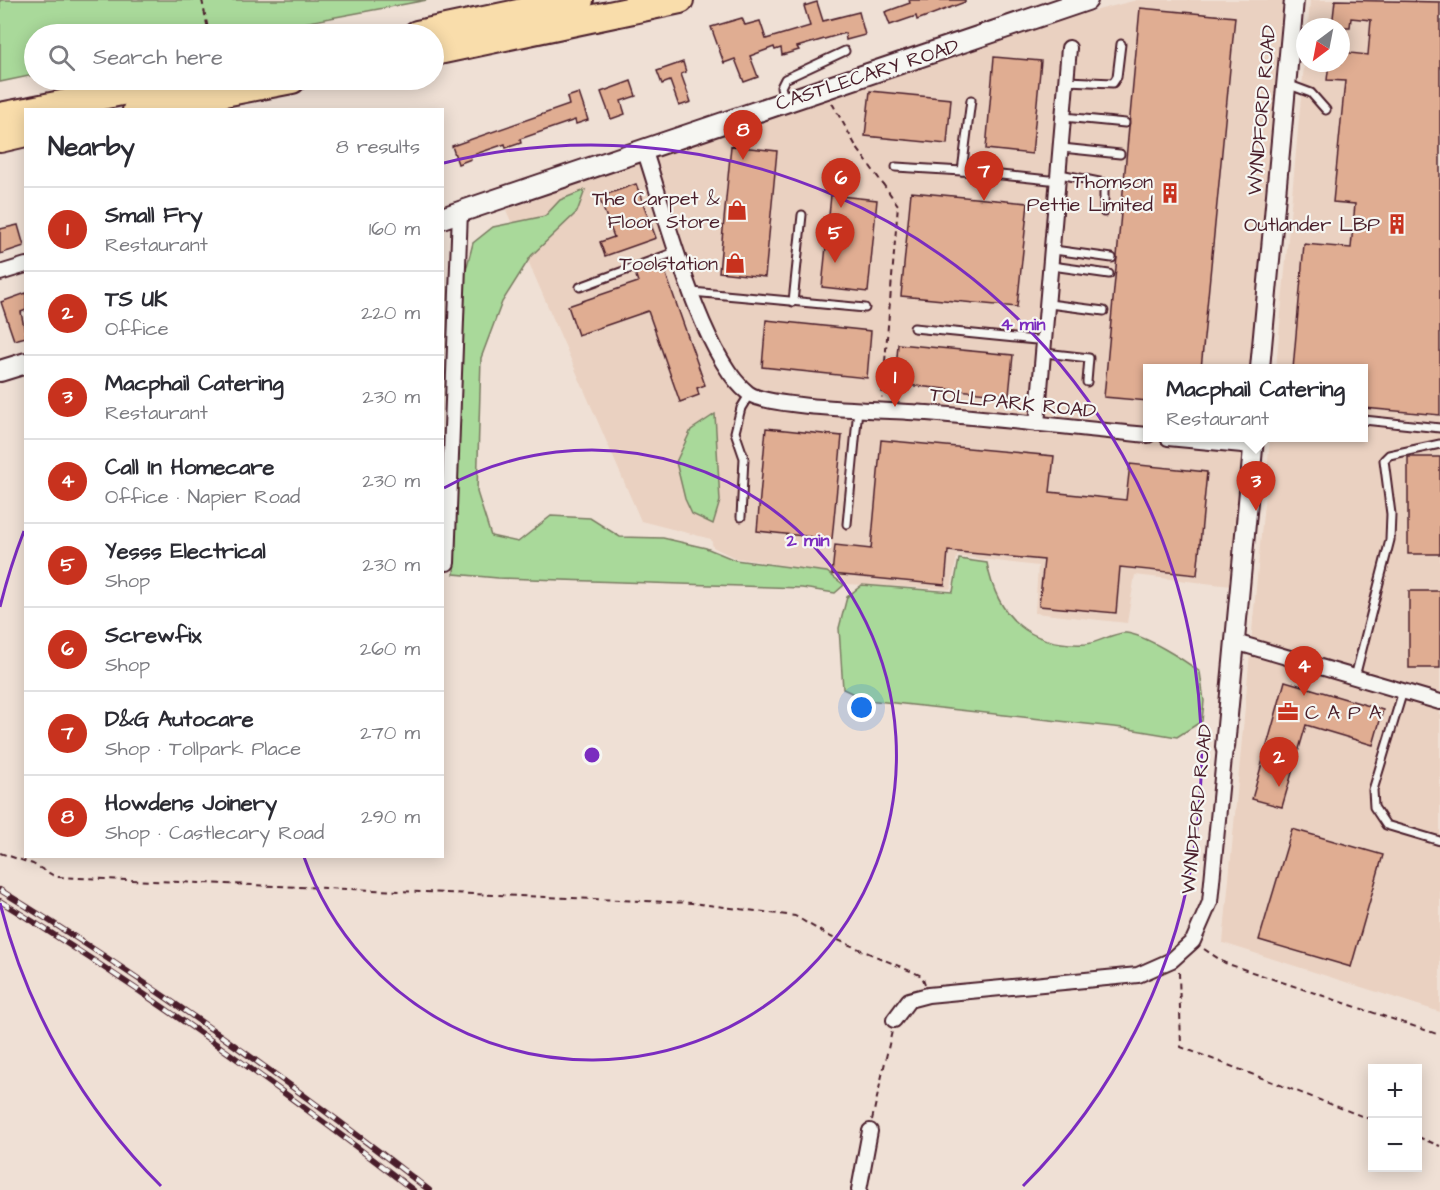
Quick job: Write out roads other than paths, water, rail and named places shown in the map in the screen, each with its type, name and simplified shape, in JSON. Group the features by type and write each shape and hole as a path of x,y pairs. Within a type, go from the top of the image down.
{"highway":[{"path":"444,28 580,0"},
{"path":"444,50 680,0"},
{"path":"41,108 132,90"},
{"path":"146,108 240,90"},
{"path":"0,116 24,111"},
{"path":"0,139 24,133"}],"main road":[{"name":"CASTLECARY ROAD","path":"451,214 1087,0"},
{"path":"0,371 24,364"}],"street":[{"name":"WYNDFORD ROAD","path":"1260,364 1294,0"},
{"path":"1038,424 1069,48"},
{"path":"644,149 708,338 736,382 749,395"},
{"path":"447,563 451,214"},
{"path":"0,273 24,266"},
{"name":"TOLLPARK ROAD","path":"749,395 787,404 881,410 1143,434"},
{"name":"WYNDFORD ROAD","path":"894,1020 909,1000 928,995 1138,975 1172,960 1193,941 1210,902 1253,442"},
{"path":"1234,642 1440,702"},
{"path":"859,1190 870,1131"}],"lane":[{"path":"1067,81 1111,85 1117,77 1121,44"},
{"path":"785,100 781,87 785,80 845,51"},
{"path":"1287,84 1311,93 1326,110"},
{"path":"962,171 971,100"},
{"path":"1064,117 1125,123"},
{"path":"1062,148 1120,154"},
{"path":"896,166 1104,183 1104,212"},
{"path":"793,302 802,214"},
{"path":"1054,250 1112,258"},
{"path":"580,287 678,251"},
{"path":"1052,266 1109,274"},
{"path":"692,292 865,308"},
{"path":"1049,304 1104,311"},
{"path":"914,328 1045,347 1089,358 1087,382"},
{"path":"741,517 744,458 735,432 741,408 749,395"},
{"path":"847,524 858,409"},
{"path":"1368,420 1440,428"},
{"path":"1355,677 1390,540 1391,514 1383,468 1384,460 1389,455 1440,444"},
{"path":"1403,691 1373,790 1374,807 1386,825 1440,841"}],"railway":[{"path":"0,890 110,960 219,1034 429,1190"},
{"path":"0,901 106,969 210,1040 413,1190"}],"place":[{"name":"Howdens Joinery","path":"743,160"},
{"name":"Thomson Pettie Limited","path":"1170,193"},
{"name":"D&G Autocare","path":"984,201"},
{"name":"Screwfix","path":"841,208"},
{"name":"The Carpet & Floor Store","path":"737,210"},
{"name":"Outlander LBP","path":"1397,224"},
{"name":"Toolstation","path":"735,263"},
{"name":"Yesss Electrical","path":"835,263"},
{"name":"Small Fry","path":"895,407"},
{"name":"Macphail Catering","path":"1256,511"},
{"name":"Call In Homecare","path":"1304,696"},
{"name":"C A P A","path":"1288,712"},
{"name":"TS UK","path":"1279,787"}]}
